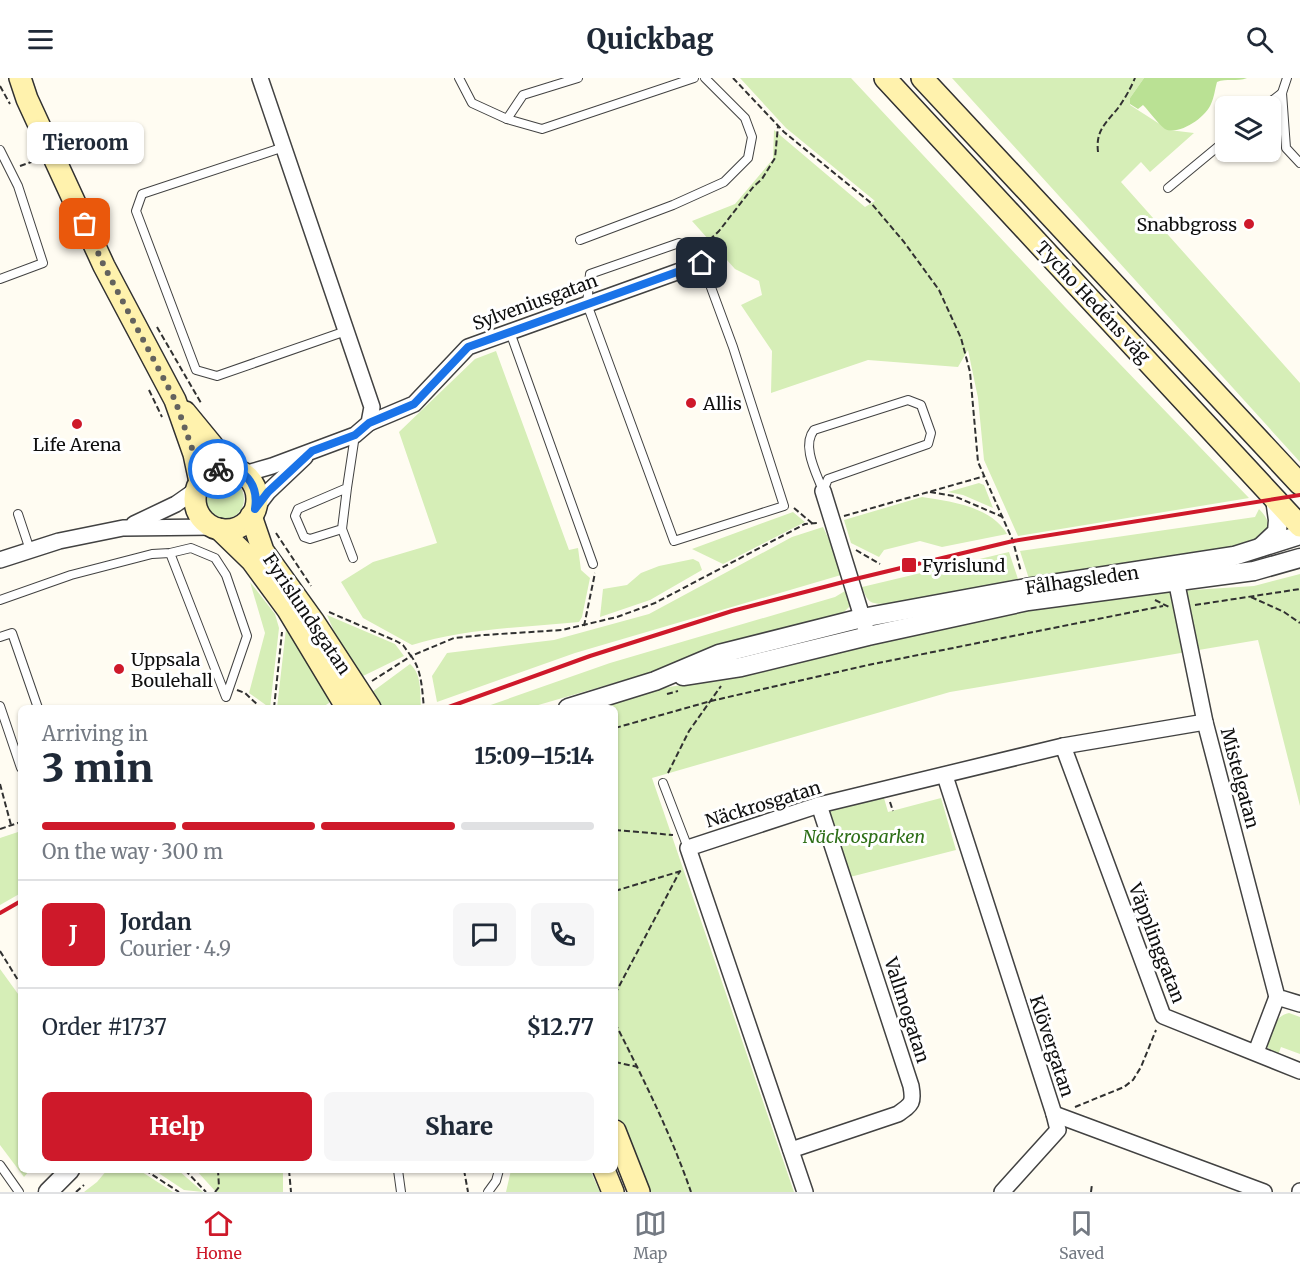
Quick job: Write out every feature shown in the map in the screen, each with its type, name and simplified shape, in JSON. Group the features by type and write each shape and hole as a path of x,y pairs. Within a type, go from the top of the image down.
{"main road":[{"path":"11,78 19,102 104,266 168,409 194,454 198,486 196,507 206,522 216,528 237,527 253,513 255,490 251,481 168,409"},
{"path":"19,102 20,78"},
{"name":"Tycho Hedéns väg","path":"885,78 1300,526"},
{"name":"Tycho Hedéns väg","path":"922,78 1300,484"},
{"path":"198,486 213,471 238,471"},
{"name":"Fyrislundsgatan","path":"253,513 263,551 314,622 368,705"},
{"name":"Fyrislundsgatan","path":"216,528 252,561 288,610 345,705"},
{"path":"618,1139 639,1192"},
{"path":"605,1173 613,1192"}],"street":[{"path":"260,78 372,407 369,423"},
{"name":"Sylveniusgatan","path":"238,471 273,466 355,435 369,423 414,404 468,347 587,304 698,259"},
{"name":"Sylveniusgatan","path":"253,513 268,492 312,451"},
{"path":"123,528 176,504 198,486"},
{"path":"823,491 865,627"},
{"path":"1258,548 1277,532 1275,499"},
{"path":"0,560 59,541 123,528 216,528"},
{"name":"Fålhagsleden","path":"865,627 1028,601 1176,573 1300,535"},
{"name":"Fålhagsleden","path":"582,705 657,689 741,667 865,627 1026,588 1176,573 1254,571 1300,558"},
{"name":"Mistelgatan","path":"1176,573 1205,722 1277,997"},
{"name":"Näckrosgatan","path":"805,1192 687,869 685,842 819,805 1064,746 1205,722"},
{"name":"Väpplinggatan","path":"1064,746 1163,1016 1300,1071"},
{"name":"Klövergatan","path":"945,776 1054,1114 1264,1192"},
{"name":"Vallmogatan","path":"791,1150 898,1114 910,1106 913,1097 819,805"},
{"path":"1256,1052 1277,997 1300,1004"},
{"path":"1002,1192 1058,1130 1054,1114"},
{"path":"48,1192 67,1173"}],"lane":[{"path":"459,78 472,103 507,119 542,129 694,78"},
{"path":"507,119 523,95 578,78"},
{"path":"580,240 673,206 724,182 748,158 753,137 745,118 705,78"},
{"path":"1287,78 1282,93 1286,148 1300,163"},
{"path":"1278,96 1282,93"},
{"path":"284,147 142,194 136,211 196,370 217,376 346,331"},
{"path":"1168,188 1215,149"},
{"path":"0,150 18,186 44,263 0,279"},
{"path":"680,243 692,249 698,259 733,347 783,506 674,541 587,304 590,274 680,243"},
{"path":"510,332 593,564"},
{"path":"908,400 921,405 931,433 928,444 828,478 823,491 809,449 810,435 814,430 899,401 908,400"},
{"path":"353,558 342,529 355,435"},
{"path":"342,529 310,539 304,537 295,516 298,509 347,488"},
{"path":"18,514 30,550"},
{"path":"0,600 71,575 152,554 191,548 215,558 226,575 247,636 226,697 170,553"},
{"path":"0,636 12,633 37,705"},
{"path":"0,706 18,759"},
{"path":"663,783 685,842"},
{"path":"0,1165 19,1192"},
{"path":"398,1173 401,1192"},
{"path":"488,1192 496,1181 498,1173"}],"path":[{"path":"733,78 778,126 871,203 904,242 939,290 961,338 970,372 978,462 1013,541 1026,588"},
{"path":"1098,152 1096,139 1101,127 1133,86 1135,78"},
{"path":"0,86 19,102"},
{"path":"698,259 754,186 762,179 775,158 778,126"},
{"path":"34,154 41,168"},
{"path":"9,169 37,160"},
{"path":"157,326 206,411"},
{"path":"147,385 168,409"},
{"path":"928,491 954,496 1003,517"},
{"path":"783,506 792,506 813,524"},
{"path":"584,626 596,570 593,564"},
{"path":"1150,596 1163,606 1170,608 1300,590"},
{"path":"1251,597 1284,612 1300,623"},
{"path":"618,727 711,701 928,652 1163,606"},
{"path":"274,705 282,626"},
{"path":"365,686 411,656 417,665 424,705"},
{"path":"663,783 689,731 722,685"},
{"path":"229,687 245,693 258,705"},
{"path":"657,689 680,690"},
{"path":"0,784 11,825"},
{"path":"0,829 18,823"},
{"path":"618,831 685,842"},
{"path":"618,890 687,869"},
{"path":"618,989 687,869"},
{"path":"0,951 18,980"},
{"path":"1054,1114 1124,1087 1133,1080 1163,1016"},
{"path":"618,1029 638,1067 684,1170 691,1192"},
{"path":"618,1063 638,1067"},
{"path":"150,1173 179,1192"},
{"path":"188,1173 206,1192"},
{"path":"215,1192 219,1187 218,1173"},
{"path":"289,1173 291,1192"},
{"path":"465,1173 468,1192"},
{"path":"1091,1192 1092,1184"},
{"path":"76,1192 84,1185"}],"green space":[{"path":"740,78 851,78 1065,307 1249,498 1018,536 984,460 978,398 968,350 958,367 868,360 771,393 772,351 741,305 762,295 759,281 735,269 692,221 735,204 773,159 774,130 865,207 875,201 786,128"},
{"path":"952,78 1144,78 1130,98 1130,105 1169,130 1194,133 1150,172 1141,162 1121,182 1300,383 1300,462"},
{"path":"1144,78 1247,78 1217,82 1212,102 1204,114 1184,128 1171,130 1165,129 1143,105 1138,109 1130,104 1130,98"},
{"path":"496,351 569,550 578,548 581,570 590,578 582,617 579,622 473,632 412,645 363,618 341,582 373,562 437,543 399,432 475,359"},
{"path":"224,479 232,480 238,485 243,491 243,507 238,513 232,518 224,519 216,518 210,513 205,507 204,499 205,491 210,485 216,480"},
{"path":"979,483 984,485 993,508 963,495 948,492"},
{"path":"922,497 957,503 981,511 991,517 1007,534 942,547 920,541 884,550 879,557 851,543 844,520"},
{"path":"1259,509 1268,523 1266,539 1221,551 1030,582 1020,551 1255,517"},
{"path":"793,512 805,522 723,564 692,549"},
{"path":"823,527 833,548 841,575 575,653 437,702 432,676 447,653 554,640 649,614 792,537"},
{"path":"1009,552 1018,579 918,600 881,604 869,601 862,587"},
{"path":"693,559 699,562 702,570 650,600 600,617 603,589 627,585 641,573 659,566"},
{"path":"1300,574 1300,806 1258,640 950,692 652,778 794,1192 648,1192 618,1119 618,705 606,705 657,689 743,675 1030,609 1147,593 1254,586"},
{"path":"250,582 275,614 279,628 270,705 266,705 249,693 265,633"},
{"path":"845,591 850,606 838,618 538,705 491,705 610,663 835,597"},
{"path":"282,611 328,691 329,703 326,705 277,705 286,629"},
{"path":"327,615 395,644 404,656 361,677 340,645"},
{"path":"410,664 417,673 421,705 380,705 372,692"},
{"name":"Näckrosparken","path":"884,798 888,812 941,798 956,850 846,878 825,812"},
{"path":"18,832 18,895 0,905 0,838"},
{"path":"0,969 18,994 18,1169 0,1145"},
{"path":"1289,1013 1300,1017 1300,1054 1281,1047 1278,1055 1267,1047 1269,1036 1276,1021"},
{"path":"104,1173 144,1173 173,1192 84,1192"},
{"path":"158,1173 181,1173 203,1192 184,1190"},
{"path":"199,1173 283,1173 283,1192 216,1192"},
{"path":"510,1173 591,1173 600,1192 506,1192"}],"railway":[{"path":"454,705 590,656 732,611 851,580 1013,541 1300,495"},
{"path":"0,913 18,903"}],"way so far":[{"path":"85,224 104,266 175,400 194,454 200,482 206,475 218,469"}],"place":[{"name":"Tieroom","path":"85,224"},
{"name":"Snabbgross","path":"1249,224"},
{"name":"Allis","path":"691,403"},
{"name":"Life Arena","path":"77,424"},
{"name":"Fyrislund","path":"909,565"},
{"name":"Uppsala Boulehall","path":"119,669"}],"route":[{"path":"218,469 238,470 251,481 257,500 255,509 268,492 312,451 355,435 369,423 414,404 444,375 468,347 702,263"}]}
